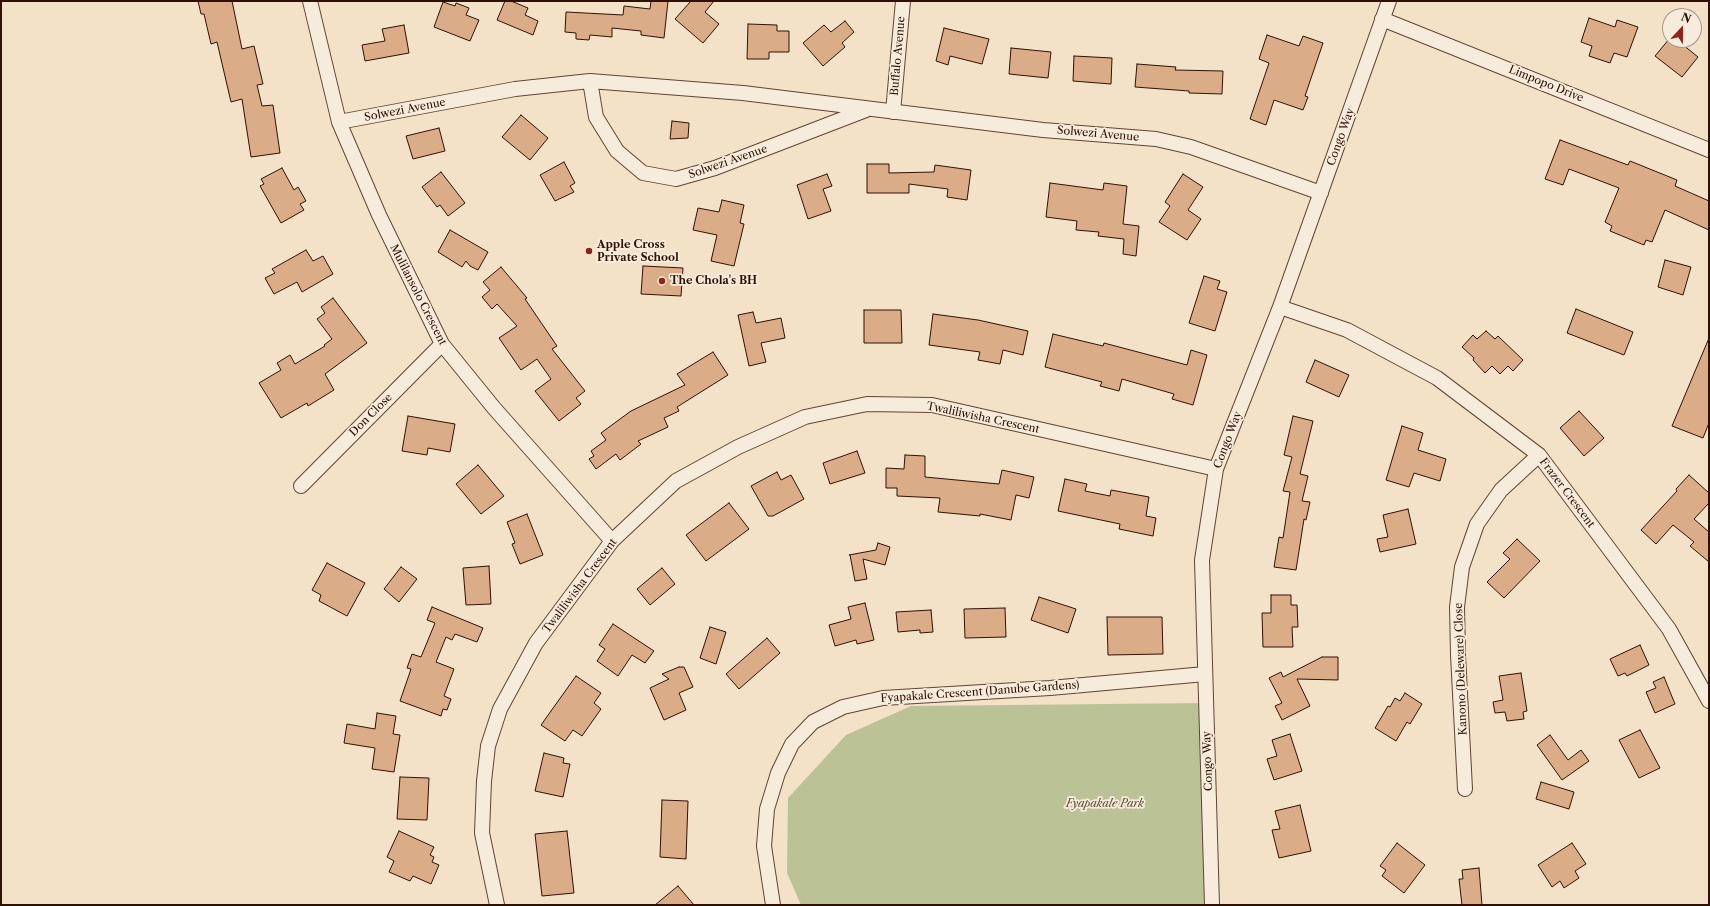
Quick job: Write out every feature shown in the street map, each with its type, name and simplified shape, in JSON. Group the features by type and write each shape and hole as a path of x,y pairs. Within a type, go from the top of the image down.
{"street":[{"name":"Mulilansolo Crescent","path":"310,1 339,122 379,216 442,344 494,408 612,541"},
{"name":"Buffalo Avenue","path":"893,112 903,1"},
{"name":"Congo Way","path":"1212,905 1202,560 1216,468 1280,307 1389,1"},
{"name":"Limpopo Drive","path":"1382,19 1709,150"},
{"name":"Solwezi Avenue","path":"339,122 516,89 590,81 743,93 1043,130 1156,139 1175,142 1320,193"},
{"name":"Solwezi Avenue","path":"590,81 596,117 617,151 643,173 676,179 715,168 868,109"},
{"name":"Frazer Crescent","path":"1280,307 1347,330 1437,378 1539,455 1669,629 1709,701"},
{"name":"Don Close","path":"301,486 442,344"},
{"name":"Twaliliwisha Crescent","path":"498,905 482,833 484,781 488,746 500,709 536,642 612,541 676,481 738,447 805,417 867,404 932,405 1216,468"},
{"name":"Kanono (Deleware) Close","path":"1466,789 1457,607 1462,567 1477,524 1501,490 1539,455"},
{"name":"Fyapakale Crescent (Danube Gardens)","path":"773,905 764,846 767,809 778,773 792,744 813,722 843,707 883,698 1050,688 1205,674"}],"green space":[{"name":"Fyapakale Park","path":"1204,703 1208,905 801,905 787,873 788,798 846,735 911,706"}],"building":[{"path":"198,1 232,1 242,49 254,46 263,84 257,85 262,106 273,105 280,153 251,157 242,99 231,102 217,42 211,44 204,14 201,14"},
{"path":"505,1 511,1 528,8 525,15 538,21 533,35 497,20"},
{"path":"651,1 668,1 664,38 641,35 641,31 612,28 612,37 590,35 589,40 576,39 576,33 565,32 566,12 623,15 624,6 650,9"},
{"path":"691,1 714,1 705,12 719,24 703,43 675,19"},
{"path":"443,2 455,6 456,3 469,8 466,15 479,20 470,41 434,27"},
{"path":"1589,18 1615,27 1617,20 1638,27 1627,57 1614,53 1610,63 1589,56 1592,46 1581,42"},
{"path":"845,21 854,32 842,43 845,47 823,66 803,43 824,25 831,32"},
{"path":"748,24 777,25 777,31 789,31 789,52 769,52 769,59 747,59"},
{"path":"404,25 409,53 365,61 362,45 385,41 382,29"},
{"path":"944,28 989,39 982,64 950,56 948,65 936,61"},
{"path":"1267,35 1299,46 1303,36 1323,43 1305,96 1308,97 1303,110 1274,100 1266,125 1250,119 1269,63 1259,59"},
{"path":"1011,48 1051,52 1048,78 1009,74"},
{"path":"1662,48 1687,48 1698,57 1682,77 1655,56"},
{"path":"1074,56 1112,58 1111,84 1073,81"},
{"path":"1137,64 1176,67 1175,70 1223,71 1222,94 1189,93 1189,91 1135,87"},
{"path":"521,115 548,138 530,160 502,137"},
{"path":"672,121 689,123 688,138 670,139"},
{"path":"439,128 445,151 413,159 406,136"},
{"path":"1560,140 1628,165 1630,161 1677,180 1675,186 1709,201 1709,230 1665,210 1652,242 1646,240 1644,245 1610,231 1612,226 1605,222 1619,188 1569,169 1563,185 1545,179"},
{"path":"564,162 575,183 570,186 574,192 555,201 540,175"},
{"path":"867,164 889,164 889,173 934,172 935,165 971,170 967,200 947,197 948,189 909,184 909,193 867,193"},
{"path":"282,168 294,190 298,187 306,201 300,204 304,210 281,223 260,186 264,184 261,179"},
{"path":"441,172 465,203 448,216 440,205 437,207 422,187"},
{"path":"827,174 832,186 823,189 831,211 808,219 797,185"},
{"path":"1183,174 1203,187 1188,210 1201,219 1187,240 1159,222 1170,206 1165,202"},
{"path":"1050,183 1103,190 1104,183 1127,186 1123,224 1139,226 1136,256 1123,254 1124,239 1098,236 1099,232 1076,230 1077,221 1046,217"},
{"path":"722,200 744,205 740,223 744,224 734,266 711,261 717,235 693,230 698,208 719,212"},
{"path":"450,230 488,252 478,270 470,266 466,261 462,267 438,252"},
{"path":"306,250 313,261 323,256 333,274 302,292 297,282 274,294 265,278 275,273 272,269"},
{"path":"1665,260 1691,267 1683,295 1658,287"},
{"name":"The Chola's BH","path":"643,266 683,268 681,296 641,294"},
{"path":"501,267 527,298 525,299 557,346 552,349 585,391 576,398 581,404 559,421 535,391 551,379 537,359 521,370 499,338 517,326 497,304 492,309 482,297 490,290 483,282"},
{"path":"1204,276 1220,281 1217,289 1227,292 1215,331 1189,323"},
{"path":"333,298 367,343 325,374 334,390 308,406 307,403 281,418 259,383 281,370 277,363 290,355 295,364 325,346 324,345 332,339 317,319 325,313 321,307"},
{"path":"1576,309 1633,332 1624,355 1567,333"},
{"path":"864,310 901,310 902,343 864,343"},
{"path":"753,312 756,323 781,318 785,338 761,343 766,362 749,366 738,315"},
{"path":"933,314 978,320 1028,331 1023,355 1003,350 1000,364 978,360 980,352 929,345"},
{"path":"1486,331 1495,339 1498,336 1523,360 1513,371 1508,366 1500,374 1492,366 1485,373 1473,360 1474,358 1462,347 1473,335 1477,339"},
{"path":"1053,334 1103,346 1104,343 1187,365 1191,350 1207,355 1193,405 1172,399 1174,394 1122,379 1119,391 1100,386 1102,382 1045,367"},
{"path":"1709,338 1709,423 1703,438 1672,426"},
{"path":"713,352 728,375 677,407 679,411 664,418 668,427 638,441 641,444 620,460 616,454 596,469 589,459 594,456 591,451 606,440 601,433 631,411 685,385 677,374"},
{"path":"1315,360 1349,375 1339,397 1306,382"},
{"path":"1579,411 1604,438 1584,456 1560,428"},
{"path":"408,416 455,424 450,452 428,448 427,455 402,451"},
{"path":"1293,416 1313,421 1300,474 1308,476 1302,501 1310,502 1306,520 1304,519 1296,570 1274,567 1279,537 1283,538 1290,492 1283,491 1292,457 1284,455"},
{"path":"1402,426 1423,433 1418,450 1446,459 1440,481 1414,473 1409,487 1386,480"},
{"path":"857,451 865,473 830,484 823,463"},
{"path":"905,455 925,456 925,477 999,484 1002,470 1034,477 1029,498 1016,495 1011,520 980,514 980,516 938,512 940,498 897,496 897,488 886,488 886,468 904,469"},
{"path":"478,465 504,496 481,514 456,484"},
{"path":"777,472 781,480 791,475 804,499 773,516 768,516 751,486"},
{"path":"1689,475 1709,493 1709,503 1694,519 1709,532 1709,562 1690,546 1694,542 1673,525 1656,544 1641,530 1677,491 1676,489"},
{"path":"1065,479 1087,484 1085,491 1110,496 1111,490 1149,497 1146,516 1156,518 1153,536 1119,529 1120,524 1058,511"},
{"path":"729,503 749,529 706,561 686,535"},
{"path":"1408,509 1416,544 1380,552 1377,539 1388,537 1383,515"},
{"path":"527,514 543,555 520,564 512,544 515,543 507,522"},
{"path":"1517,539 1540,561 1504,598 1487,582 1510,559 1503,553"},
{"path":"878,543 890,547 885,565 863,559 867,579 855,581 849,555 876,550"},
{"path":"327,563 365,583 347,616 319,601 321,595 312,590"},
{"path":"489,566 491,604 466,605 463,568"},
{"path":"401,567 417,579 399,602 384,589"},
{"path":"662,568 675,584 650,605 637,589"},
{"path":"1271,595 1291,595 1291,605 1297,605 1298,627 1292,627 1293,647 1263,647 1262,613 1271,613"},
{"path":"1039,597 1076,609 1068,633 1031,620"},
{"path":"865,603 874,640 857,644 856,640 835,646 829,625 851,619 848,607"},
{"path":"432,607 483,628 477,642 455,634 452,640 446,637 436,662 454,669 444,696 451,699 447,710 443,709 441,716 400,701 411,669 407,668 412,654 421,657 435,623 427,620"},
{"path":"1005,608 1006,637 965,638 964,609"},
{"path":"931,610 933,632 920,633 920,630 898,632 896,612"},
{"path":"1107,617 1162,617 1163,654 1108,655"},
{"path":"613,624 654,651 645,663 632,655 618,676 597,661 605,649 599,645"},
{"path":"710,627 726,632 716,664 700,658"},
{"path":"767,638 780,653 739,689 726,674"},
{"path":"1640,645 1649,665 1627,676 1625,673 1618,676 1610,659"},
{"path":"1322,657 1338,657 1338,680 1297,679 1310,706 1282,720 1275,706 1282,703 1269,678 1281,672 1283,677"},
{"path":"679,667 684,667 693,687 679,693 686,710 664,720 650,688 669,679 662,674"},
{"path":"1521,673 1527,711 1523,712 1524,719 1507,721 1505,712 1495,713 1493,702 1503,700 1499,676"},
{"path":"576,676 601,693 594,703 601,709 582,736 573,730 565,741 541,725"},
{"path":"1664,677 1675,704 1655,713 1646,692 1656,688 1653,682"},
{"path":"1405,693 1422,704 1410,724 1407,722 1396,741 1375,728 1388,706 1390,707 1395,698 1400,701"},
{"path":"377,713 396,716 393,734 400,735 394,772 372,769 375,748 344,743 347,724 375,729"},
{"path":"1640,730 1660,768 1639,778 1619,740"},
{"path":"1290,734 1302,771 1274,780 1267,759 1277,756 1272,740"},
{"path":"1550,735 1568,760 1581,750 1589,761 1562,780 1537,745"},
{"path":"544,753 564,758 563,763 570,764 563,797 535,791"},
{"path":"400,777 429,778 427,820 397,819"},
{"path":"1541,782 1574,792 1569,809 1536,799"},
{"path":"662,800 688,801 686,859 660,857"},
{"path":"1300,805 1311,851 1279,858 1272,830 1280,829 1275,811"},
{"path":"399,831 434,847 430,855 434,857 432,862 439,865 431,884 413,876 410,881 389,872 394,861 387,857"},
{"path":"567,831 574,893 542,896 535,834"},
{"path":"1397,843 1425,865 1404,893 1382,876 1386,870 1380,866"},
{"path":"1572,843 1586,864 1575,871 1579,878 1564,888 1560,881 1552,887 1538,865"},
{"path":"1479,868 1482,905 1462,905 1459,879 1463,879 1462,870"},
{"path":"678,886 694,905 655,905"}],"place":[{"name":"Apple Cross Private School","path":"589,251"},
{"name":"The Chola's BH","path":"662,281"}]}
